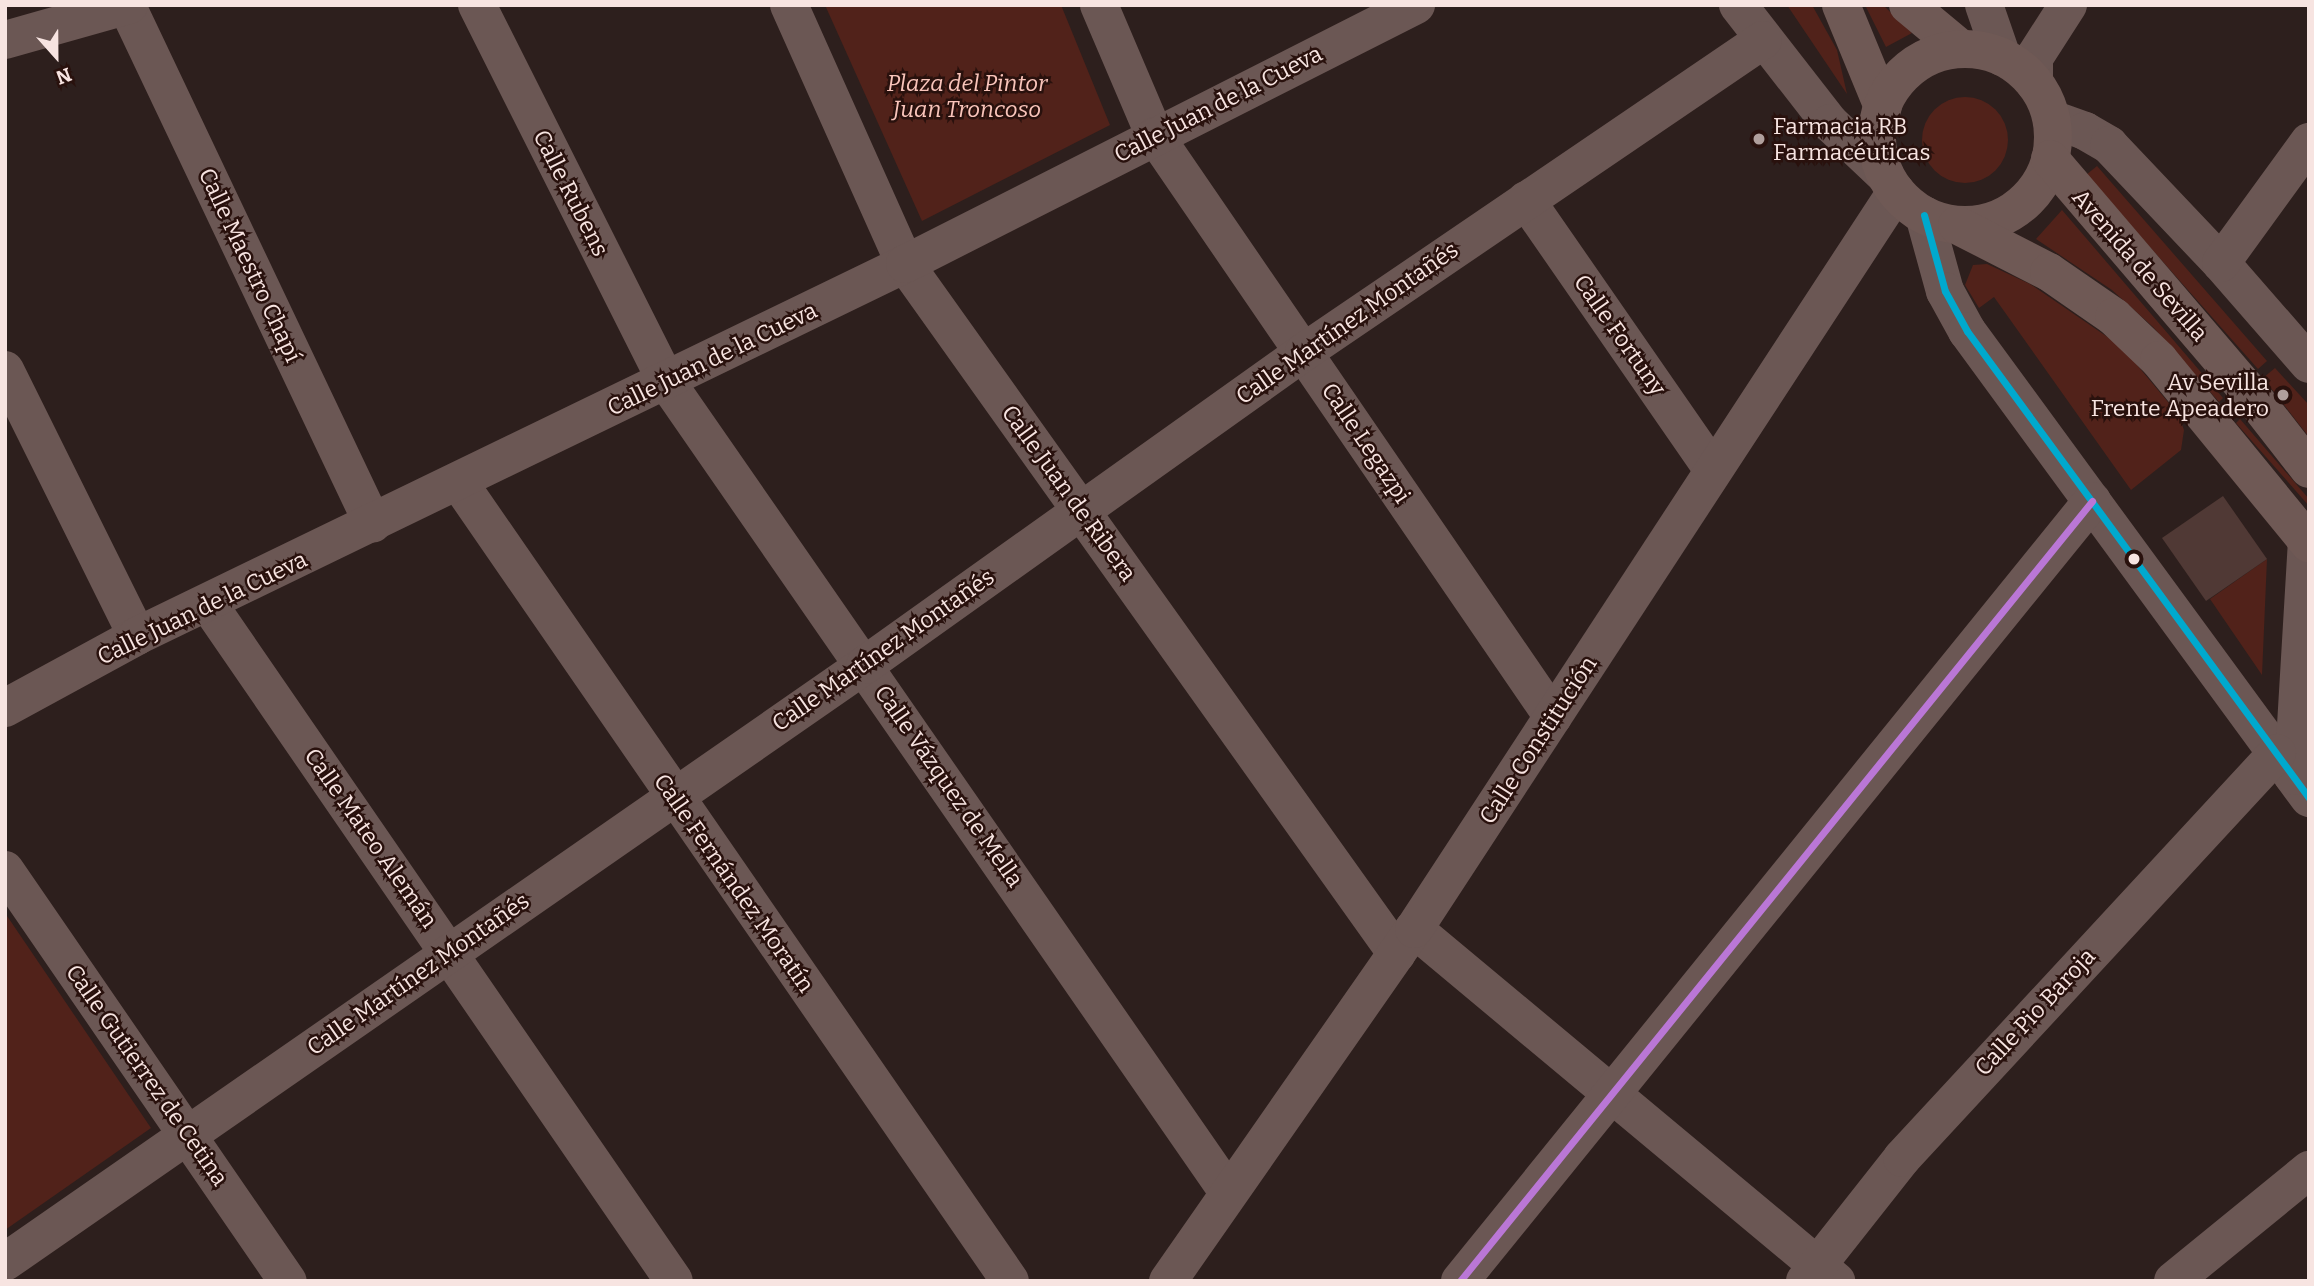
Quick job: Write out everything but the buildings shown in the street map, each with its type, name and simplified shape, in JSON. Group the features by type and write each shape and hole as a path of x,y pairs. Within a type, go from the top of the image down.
{"main road":[{"path":"1841,5 1883,107"},
{"path":"1908,5 1961,49"},
{"path":"1916,202 1992,221 2022,204 2040,183 2050,159 2052,119 2034,82 2002,57 1961,49 1939,53 1913,66 1892,87 1883,107 1877,141 1916,202 2049,272 2114,317 2159,360 2308,542"},
{"name":"Avenida de Sevilla","path":"2050,159 2245,387 2309,469"}],"street":[{"name":"Calle Rubens","path":"477,5 666,381"},
{"name":"Calle Juan de Ribera","path":"789,5 905,264 1081,508 1405,942 1615,1093 1820,1276"},
{"name":"Calle Legazpi","path":"1099,5 1155,136 1553,717"},
{"name":"Calle Juan de la Cueva","path":"5,708 137,636 209,605 460,484 905,264 1416,5"},
{"path":"1738,5 1830,123 1916,202 1953,311 2293,776"},
{"path":"1984,5 2002,57"},
{"path":"2034,82 2034,58 2068,5"},
{"path":"5,40 128,6"},
{"name":"Calle Maestro Chapí","path":"128,6 373,524"},
{"name":"Calle Martínez Montañés","path":"5,1262 673,795 865,665 1081,508 1304,352 1763,40"},
{"path":"2052,119 2104,141 2221,263 2309,364"},
{"path":"2221,263 2309,142"},
{"name":"Calle Fortuny","path":"1526,200 1713,470"},
{"name":"Calle Constitución","path":"1168,1281 1405,942 1713,470 1916,202"},
{"path":"5,370 137,636"},
{"name":"Calle Vázquez de Mella","path":"666,381 1228,1192"},
{"name":"Calle Fernández Moratín","path":"460,484 1010,1281"},
{"path":"1460,1281 2092,501"},
{"path":"2293,776 2308,542"},
{"name":"Calle Mateo Alemán","path":"209,605 450,951 674,1281"},
{"name":"Calle Pio Baroja","path":"1820,1276 1902,1158 2293,776"},
{"name":"Calle Gutierrez de Cetina","path":"5,870 288,1281"},
{"path":"2173,1281 2309,1170"}],"green space":[{"name":"Plaza del Pintor Juan Troncoso","path":"825,5 1061,5 1110,125 922,221"},
{"path":"1787,5 1812,5 1837,50 1847,94"},
{"path":"1865,5 1883,5 1912,33 1886,47"},
{"path":"1965,97 1981,101 1995,110 2004,124 2008,140 2004,156 1995,170 1981,179 1965,183 1949,179 1935,170 1926,156 1922,140 1926,124 1935,110 1949,101"},
{"path":"2097,166 2267,361 2258,369 2086,175"},
{"path":"2062,210 2223,398 2219,402 2153,327 2112,290 2036,239"},
{"path":"1987,264 2030,284 2122,347 2178,414 2184,430 2181,450 2131,490 1994,297 1979,308 1965,285 1973,265"},
{"path":"2275,368 2309,405 2309,437 2263,378"},
{"path":"2240,419 2309,499 2309,506 2236,423"},
{"path":"2267,559 2262,675 2210,599"},
{"path":"5,913 151,1128 5,1230"}],"transit line":[{"path":"1924,215 1945,291 1967,331 2309,798"},
{"path":"1460,1281 2092,501"}],"place":[{"name":"Farmacia RB Farmacéuticas","path":"1759,139"},
{"name":"Av Sevilla Frente Apeadero","path":"2283,395"}]}
